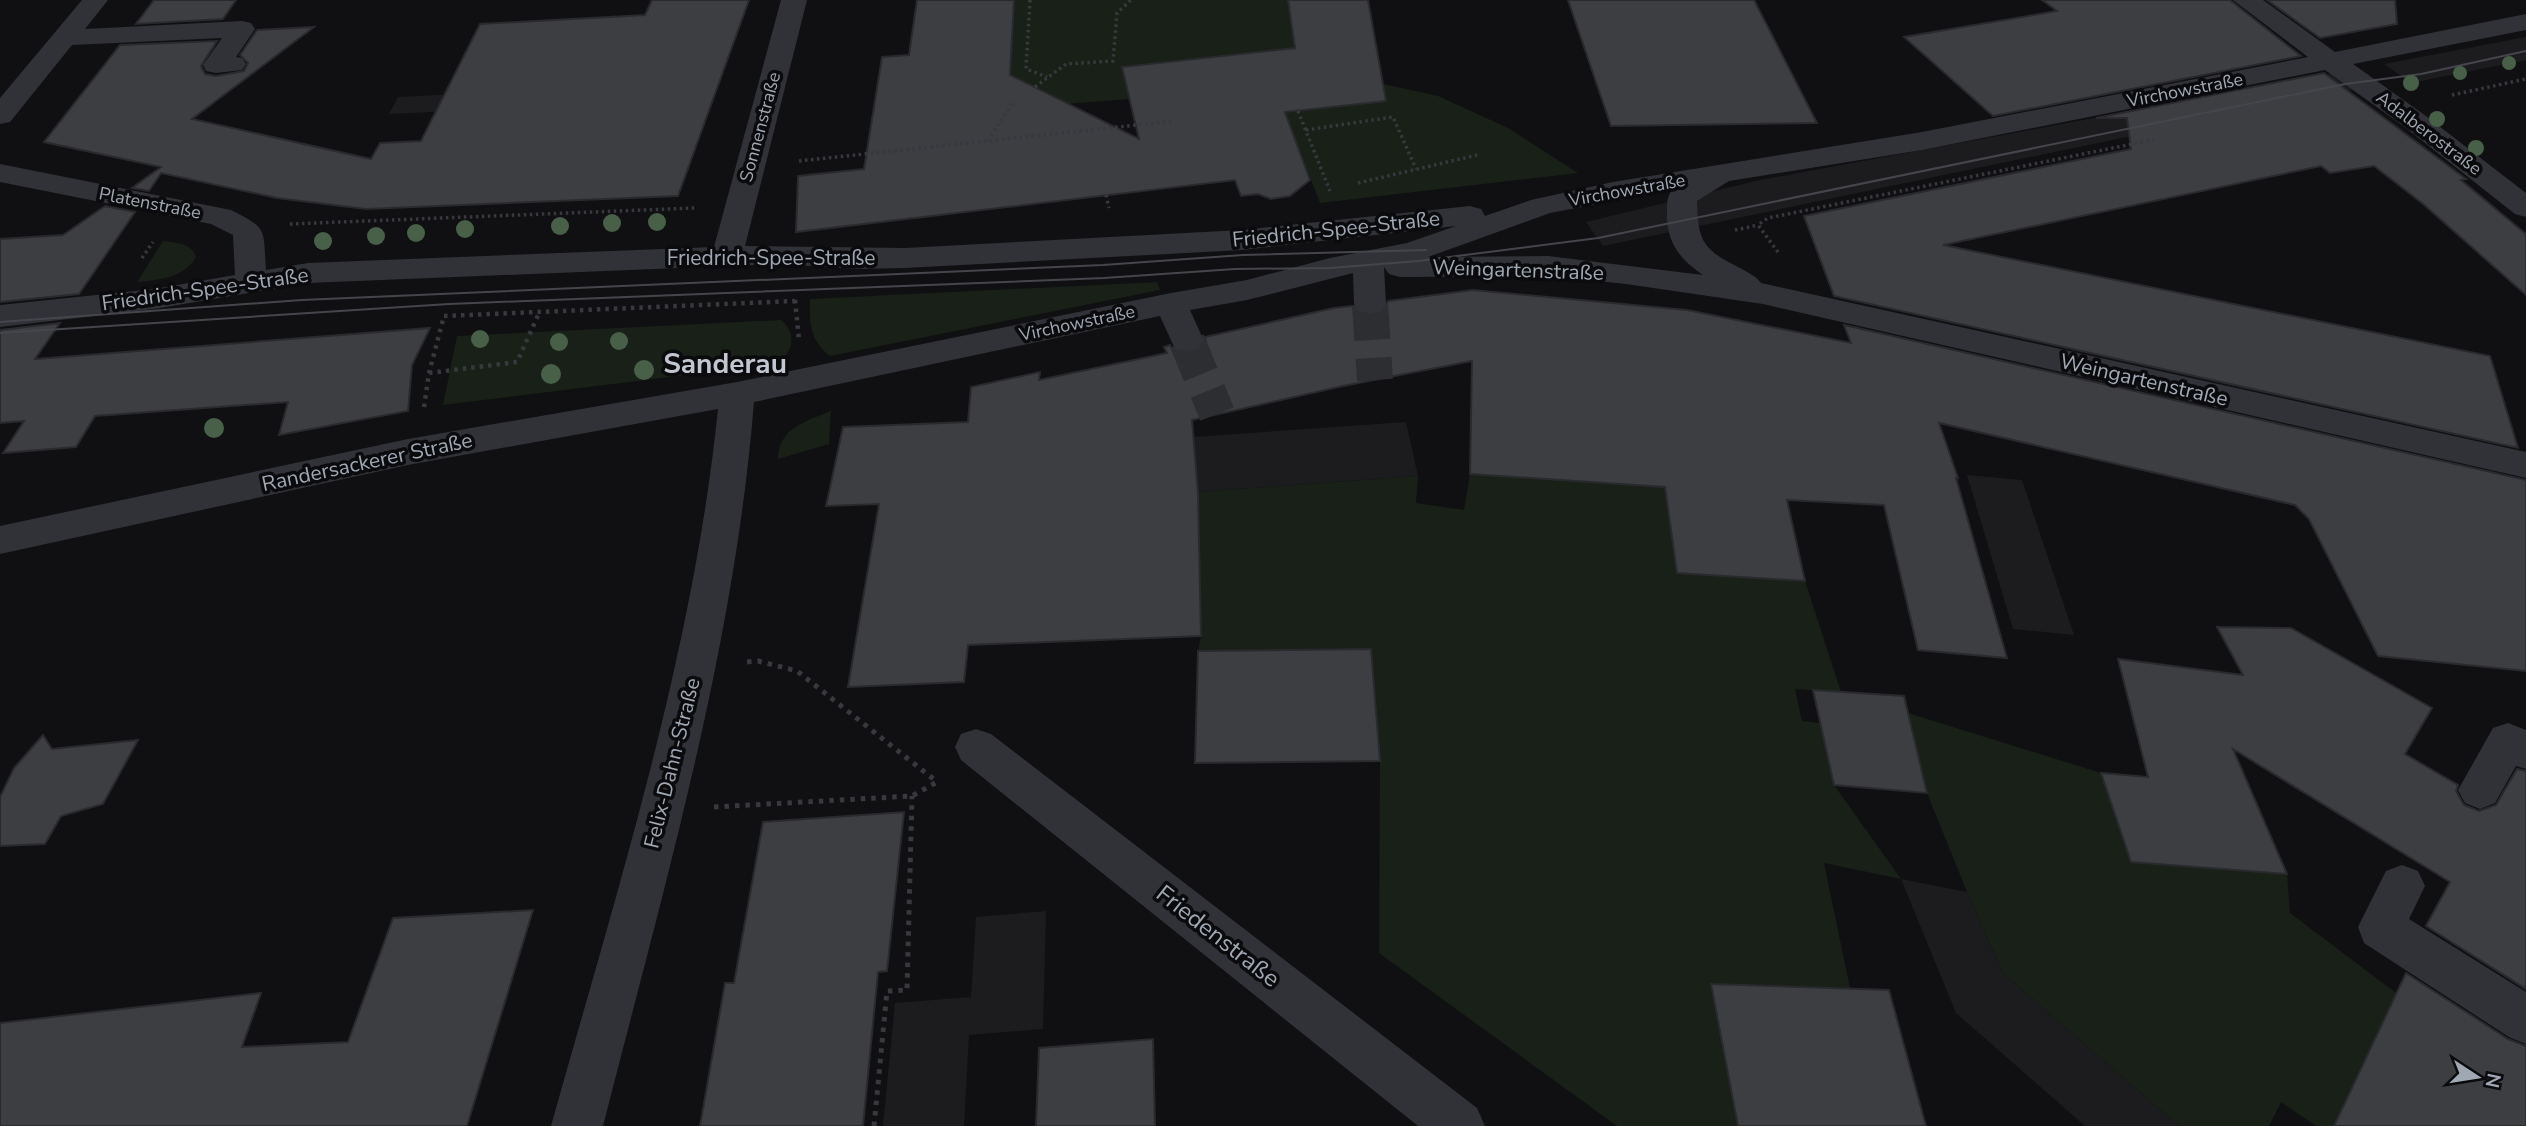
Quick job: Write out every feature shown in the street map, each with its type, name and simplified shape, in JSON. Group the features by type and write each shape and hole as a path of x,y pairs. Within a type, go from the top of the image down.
{"street":[{"path":"0,116 95,0"},
{"name":"Sonnenstraße","path":"727,255 794,0"},
{"name":"Adalberostraße","path":"2246,0 2378,94 2526,208"},
{"path":"2491,0 2526,21"},
{"name":"Virchowstraße","path":"737,394 1171,303 1247,290 1329,268 1414,251 1542,206 1613,191 1936,138 2526,21"},
{"path":"64,38 242,29 216,65 233,64"},
{"name":"Platenstraße","path":"0,173 220,217 248,231"},
{"name":"Weingartenstraße","path":"1723,174 1682,197 1682,221 1686,241 1697,255 1763,294"},
{"name":"Friedrich-Spee-Straße","path":"0,316 153,299 251,281 335,272 727,255 905,258 1242,240 1542,206"},
{"path":"248,231 251,281"},
{"name":"Weingartenstraße","path":"1314,274 1369,268 1548,266 1626,274 1763,294 2526,465"},
{"path":"1369,268 1370,304"},
{"path":"1171,303 1187,341"},
{"name":"Randersackerer Straße","path":"0,540 408,452 737,394"},
{"name":"Felix-Dahn-Straße","path":"578,1126 689,704 710,599 732,449 737,394"},
{"path":"2480,790 2508,741 2526,751"},
{"name":"Friedenstraße","path":"976,747 1459,1126"},
{"path":"2402,886 2381,927 2526,1020"}],"path":[{"path":"1030,0 1026,69 1048,77"},
{"path":"1035,87 1066,64 1113,61 1117,13 1131,0"},
{"path":"2378,94 2445,96 2526,79"},
{"path":"988,142 1013,102"},
{"path":"1298,111 1343,227"},
{"path":"1306,130 1393,117 1416,169"},
{"path":"750,165 1174,121"},
{"path":"1828,309 1779,255 1758,225 1768,218 2162,138"},
{"path":"1354,184 1476,155"},
{"path":"248,231 291,224 343,221 740,206"},
{"path":"408,452 422,420 429,373 444,316 795,301"},
{"path":"429,373 517,362 540,311"},
{"path":"696,666 758,661 797,671 937,782"},
{"path":"662,810 912,796 937,782 976,747"},
{"path":"874,1126 887,991 907,990 912,796"}],"shaded area":[{"path":"1014,0 1288,0 1297,57 1262,51 1123,67 1130,99 1065,104 1009,79"},
{"path":"2526,37 2526,60 2411,83 2384,64"},
{"path":"2331,74 2353,90 1603,246 1586,222 1760,180"},
{"path":"1383,84 1438,96 1508,128 1578,173 1320,203 1285,112 1386,101"},
{"path":"521,91 514,108 389,114 398,97"},
{"path":"163,241 187,246 196,257 178,274 137,282"},
{"path":"1157,282 1160,290 830,356 815,338 810,316 810,299"},
{"path":"781,320 790,332 791,344 786,355 775,364 443,405 457,336"},
{"path":"831,411 829,444 778,459 779,448 788,433 804,422"},
{"path":"1406,422 1418,476 1198,492 1194,437"},
{"path":"1470,474 1664,484 1677,573 1805,581 1841,692 1795,689 1802,721 1820,723 1834,785 1901,879 1824,863 1850,988 1711,984 1738,1126 1617,1126 1379,953 1380,761 1371,650 1198,651 1201,636 1198,492 1418,476 1416,503 1464,510"},
{"path":"1967,475 2022,480 2074,635 2013,629"},
{"path":"1908,713 2101,773 2131,862 2287,874 2290,913 2396,993 2347,1099 2386,1126 2316,1126 2281,1102 2269,1126 2179,1126 2003,973 1927,793"},
{"path":"1901,879 1967,892 2003,973 2179,1126 2085,1126 1956,1013"},
{"path":"1046,911 1043,1029 969,1035 964,1126 883,1126 895,1003 971,997 976,917"}],"building":[{"path":"154,0 236,0 223,19 136,24"},
{"path":"652,0 749,0 678,196 366,209 277,198 161,173 149,191 132,188 161,167 44,142 120,45 217,41 201,66 205,74 216,76 244,71 248,63 240,55 257,30 314,27 192,119 371,159 380,143 421,141 480,24 645,15"},
{"path":"917,0 1014,0 1010,75 1139,139 1122,67 1295,48 1288,0 1368,0 1386,101 1285,112 1310,180 1290,196 1271,199 1258,194 1241,196 1235,180 796,232 798,176 864,169 882,57 909,55"},
{"path":"1568,0 1754,0 1817,123 1611,126"},
{"path":"2042,0 2230,0 2301,56 1993,116 1904,37 2057,11"},
{"path":"2267,0 2395,0 2397,24 2320,38"},
{"path":"2324,73 2466,179 2461,180 2526,234 2526,295 2422,203 2374,166 2330,173 2321,166 1943,245 2490,356 2518,448 1834,296 1804,216 2131,149 2127,118 2096,118"},
{"path":"105,206 135,212 79,294 0,302 0,239 63,235"},
{"path":"1473,290 1687,310 1851,343 1844,325 2526,480 2526,671 2378,656 2309,519 2295,505 1939,423 1958,478 2007,658 1918,650 1884,505 1787,500 1805,581 1677,573 1665,487 1470,474 1472,361 1343,386 1192,420 1198,493 1201,636 968,645 964,682 848,687 879,504 826,506 843,427 968,422 971,387 1040,372 1039,380 1167,353 1164,347 1170,345 1174,352 1188,355 1201,350 1206,342 1205,337 1334,308 1352,306 1358,314 1371,317 1383,313 1388,301"},
{"path":"60,323 35,359 430,328 412,365 408,411 279,435 288,402 95,416 76,447 3,453 24,421 0,423 0,330"},
{"path":"2217,627 2291,628 2432,708 2405,754 2458,785 2456,791 2464,805 2479,811 2496,805 2517,769 2526,771 2526,989 2426,926 2450,882 2233,749 2287,874 2131,862 2101,773 2148,777 2118,659 2243,675"},
{"path":"1371,649 1380,761 1195,763 1198,651"},
{"path":"1813,690 1904,696 1927,793 1834,785"},
{"path":"43,735 52,749 138,740 103,804 61,816 45,844 0,846 0,797 14,768"},
{"path":"904,812 887,971 878,972 863,1126 700,1126 725,983 734,983 763,822"},
{"path":"533,910 467,1126 0,1126 0,1023 261,993 242,1047 348,1042 393,918"},
{"path":"2406,973 2508,1039 2526,1046 2526,1126 2334,1126"},
{"path":"1711,984 1889,990 1926,1126 1738,1126"},
{"path":"1153,1039 1155,1126 1036,1126 1039,1048"}],"tunnel":[{"path":"1370,304 1375,380"},
{"path":"1187,341 1217,414"}],"tram line":[{"path":"0,333 449,304 1104,278 1235,269 1330,268 1418,261 1598,238 2345,84 2421,74 2526,51"},
{"path":"0,322 302,300 1103,265 1243,255 1426,250"}],"district":[{"name":"Sanderau","path":"725,363"}]}
